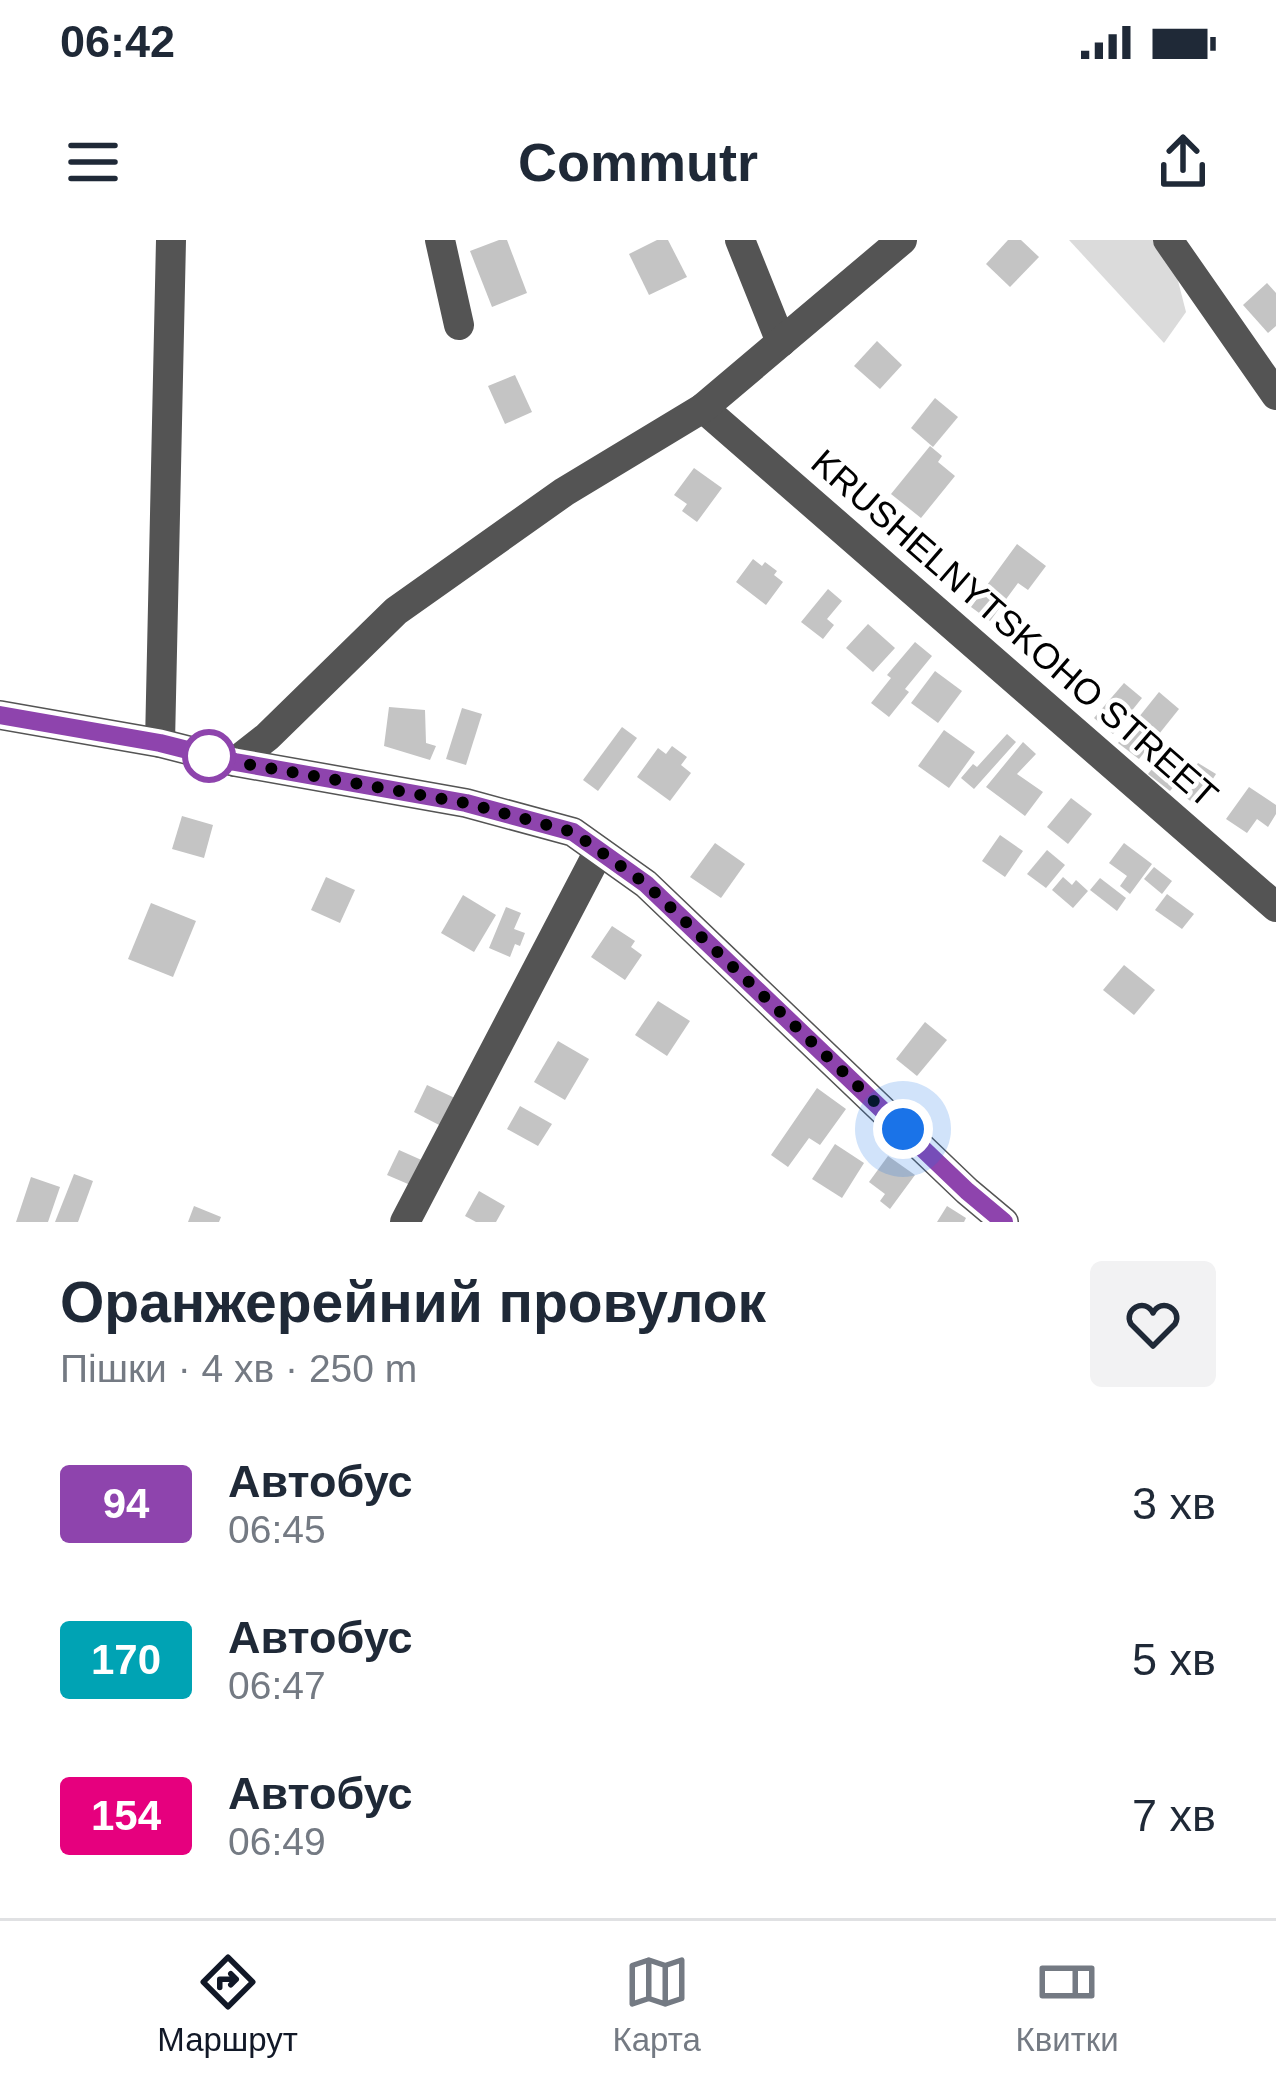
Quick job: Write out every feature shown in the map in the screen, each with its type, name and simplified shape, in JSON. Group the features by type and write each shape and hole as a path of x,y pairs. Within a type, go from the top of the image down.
{"street":[{"path":"160,743 172,240"},
{"path":"440,240 459,325"},
{"path":"740,240 781,342"},
{"path":"235,762 267,737 396,610 564,493 703,408 902,240"},
{"path":"1168,240 1276,395"},
{"name":"KRUSHELNYTSKOHO STREET","path":"703,408 1276,907"},
{"path":"0,715 466,803 573,832 646,884 1004,1222"},
{"path":"405,1222 599,851"}],"shaded area":[{"path":"1069,240 1155,240 1175,269 1186,312 1164,343"}],"building":[{"path":"507,240 527,293 492,307 470,251"},
{"path":"657,240 668,240 687,277 649,295 629,254"},
{"path":"1008,240 1021,240 1039,257 1010,287 986,264"},
{"path":"1267,283 1276,293 1276,326 1268,333 1243,305"},
{"path":"877,341 902,365 880,389 854,366"},
{"path":"515,375 532,412 505,424 488,386"},
{"path":"935,398 958,417 933,447 911,428"},
{"path":"930,446 942,456 938,462 955,476 921,518 891,494"},
{"path":"694,468 722,488 697,522 682,511 687,504 674,495"},
{"path":"1017,544 1046,566 1028,590 1018,583 990,621 971,607"},
{"path":"753,559 777,571 774,575 783,582 766,605 736,582"},
{"path":"828,589 842,601 827,619 834,625 823,639 801,622"},
{"path":"868,624 895,648 873,672 846,648"},
{"path":"915,642 932,656 889,717 871,703"},
{"path":"935,671 962,691 938,723 911,703"},
{"path":"1124,683 1142,698 1113,734 1094,718"},
{"path":"1159,692 1179,709 1139,759 1118,743"},
{"path":"389,707 425,710 426,743 436,746 430,760 384,746"},
{"path":"462,708 482,714 466,765 446,759"},
{"path":"622,727 637,738 598,791 583,780"},
{"path":"944,730 975,752 949,788 918,766"},
{"path":"1007,734 1016,742 974,789 961,778"},
{"path":"1023,742 1036,754 1017,774 1043,792 1025,816 986,787"},
{"path":"672,746 687,757 681,765 691,773 670,801 637,777 658,748 666,754"},
{"path":"1162,757 1184,774 1170,791 1148,774"},
{"path":"1198,763 1216,774 1196,805 1178,792"},
{"path":"1249,787 1276,805 1276,814 1268,827 1257,819 1247,833 1226,819"},
{"path":"1071,798 1092,814 1068,844 1047,827"},
{"path":"182,816 213,825 204,858 172,849"},
{"path":"1000,835 1023,851 1005,877 982,861"},
{"path":"715,843 745,864 721,898 690,877"},
{"path":"1124,843 1152,864 1130,894 1120,886 1127,876 1109,863"},
{"path":"1047,850 1065,865 1046,888 1027,874"},
{"path":"1154,867 1172,881 1162,894 1144,879"},
{"path":"326,877 355,890 340,923 311,910"},
{"path":"1063,877 1072,885 1076,880 1088,891 1073,908 1052,890"},
{"path":"1100,878 1126,898 1117,911 1090,890"},
{"path":"1167,894 1194,914 1182,929 1155,910"},
{"path":"463,895 496,915 474,952 441,933"},
{"path":"151,903 196,921 173,977 128,959"},
{"path":"506,907 521,913 514,929 525,933 510,957 489,948"},
{"path":"612,926 635,941 631,947 642,955 625,980 591,957"},
{"path":"1124,965 1155,990 1134,1015 1103,990"},
{"path":"658,1001 690,1021 667,1056 635,1035"},
{"path":"925,1022 947,1040 917,1076 896,1059"},
{"path":"558,1041 589,1059 565,1100 534,1082"},
{"path":"427,1085 457,1099 443,1127 414,1112"},
{"path":"817,1088 846,1109 820,1145 809,1138 788,1167 771,1155"},
{"path":"520,1106 552,1124 538,1146 507,1129"},
{"path":"835,1144 864,1163 842,1198 812,1179"},
{"path":"399,1150 426,1162 415,1187 387,1175"},
{"path":"888,1156 915,1175 890,1209 880,1201 885,1194 869,1182"},
{"path":"74,1174 93,1181 78,1222 55,1222"},
{"path":"31,1177 60,1187 48,1222 16,1222"},
{"path":"479,1191 505,1206 496,1222 476,1222 465,1216"},
{"path":"194,1206 221,1217 219,1222 188,1222"},
{"path":"947,1206 966,1218 964,1222 937,1222"}],"bus line":[{"name":"94","path":"0,715 466,803 573,832 646,884 1004,1222"}],"route":[{"path":"209,756 198,753 466,803 573,832 646,884 903,1129"}]}
